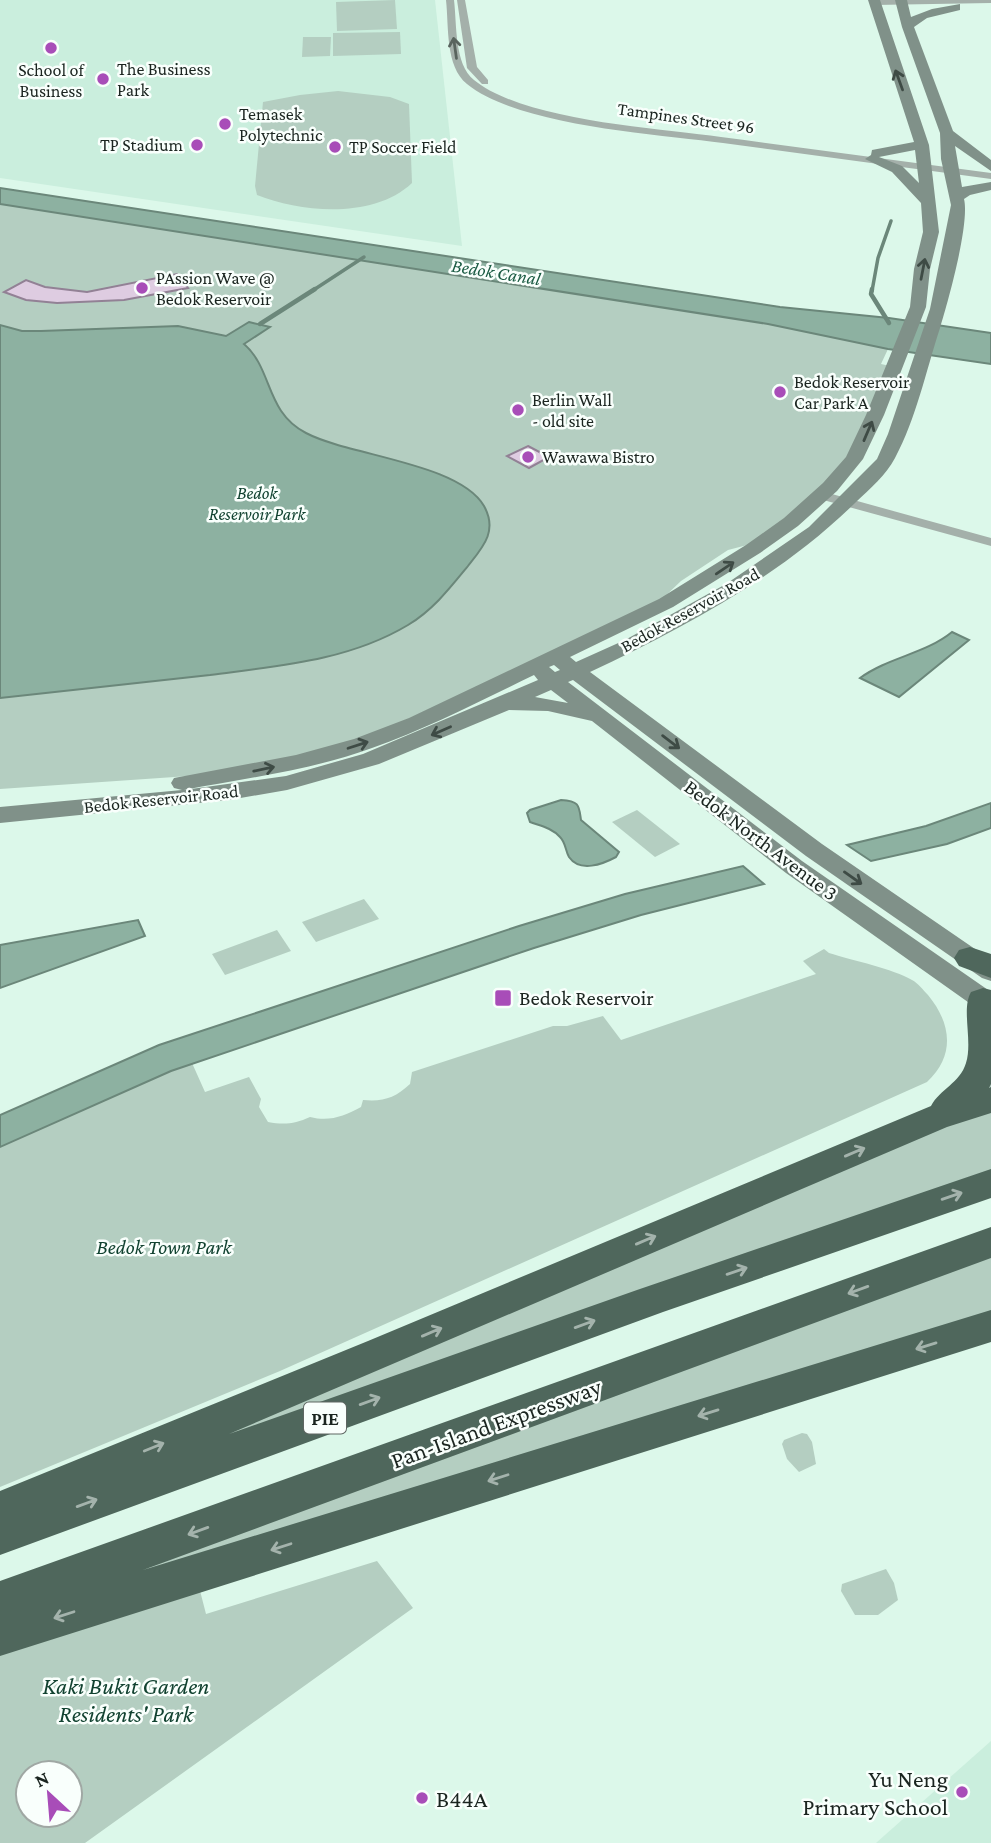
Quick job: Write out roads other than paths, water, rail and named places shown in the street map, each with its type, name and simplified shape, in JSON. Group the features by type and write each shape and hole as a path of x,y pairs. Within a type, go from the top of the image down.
{"highway":[{"path":"935,1118 970,1092 982,1073 988,1039 985,981"},
{"path":"0,1510 394,1348 935,1118 991,1100"},
{"name":"PIE","path":"0,1535 650,1301 991,1183"},
{"name":"Pan-Island Expressway","path":"0,1602 991,1242"},
{"path":"0,1635 991,1326"}],"main road":[{"name":"Bedok Reservoir Road","path":"6,807 201,797 287,783 371,759 501,705 545,674 557,658 631,623 716,574 791,522 825,491 854,459 865,438 918,307 922,269 932,232 924,157 875,3"},
{"name":"Bedok Reservoir Road","path":"6,807 196,781 297,762 362,744 545,674 575,671 689,614 774,562 816,531 851,499 885,460 897,434 938,309 950,259 957,197 950,167 947,133 901,3"},
{"path":"908,27 913,19 921,15 956,7"},
{"path":"947,133 991,168"},
{"path":"874,156 924,157"},
{"path":"874,156 897,169 929,203"},
{"path":"957,197 965,191 991,186"},
{"path":"501,705 524,702 611,711 612,674 617,660 632,644"},
{"name":"Bedok North Avenue 3","path":"557,658 575,671 611,711 794,867 985,981"},
{"name":"Bedok North Avenue 3","path":"545,674 611,711 814,850 985,981"}],"street":[{"name":"Tampines Street 96","path":"450,0 458,68 470,82 520,108 593,123 874,156 924,157 950,167 991,177"},
{"name":"Tampines Street 96","path":"461,0 472,68 482,80 508,96 536,106 598,119 874,156"},
{"path":"875,3 991,2"},
{"path":"901,3 956,7 991,2"},
{"name":"Tampines Street 96","path":"950,167 991,168"},
{"path":"825,491 991,542"},
{"path":"851,499 991,530"}],"water":[{"name":"Bedok Canal","path":"0,188 780,307 889,318 991,333 991,364 888,349 768,324 0,204"},
{"path":"249,322 270,327 244,344 260,365 283,414 293,424 325,441 428,470 471,491 484,506 490,523 487,538 474,559 425,613 408,625 361,647 312,660 261,668 0,698 0,325 22,331 178,326 226,336"},
{"path":"952,632 969,640 899,697 860,678 883,665 930,646"},
{"path":"561,800 577,805 581,820 619,852 616,857 592,866 579,865 569,857 557,834 530,822 527,813 530,810"},
{"path":"991,803 991,828 947,844 871,861 847,845 926,826"},
{"path":"743,866 764,884 641,915 534,948 171,1071 0,1147 0,1115 159,1045 519,926 625,894"},
{"path":"138,920 145,936 0,988 0,945"}],"waterway":[{"path":"872,291 878,258 891,221"},
{"path":"312,291 364,257"},
{"path":"260,324 315,289"},
{"path":"872,289 871,294 889,323"}],"place":[{"name":"School of Business","path":"51,48"},
{"name":"The Business Park","path":"103,79"},
{"name":"Temasek Polytechnic","path":"225,124"},
{"name":"TP Stadium","path":"197,145"},
{"name":"TP Soccer Field","path":"335,147"},
{"name":"PAssion Wave @ Bedok Reservoir","path":"142,288"},
{"name":"Bedok Reservoir Car Park A","path":"780,392"},
{"name":"Berlin Wall - old site","path":"518,410"},
{"name":"Wawawa Bistro","path":"528,457"},
{"name":"Bedok Reservoir","path":"503,998"},
{"name":"Yu Neng Primary School","path":"962,1792"},
{"name":"B44A","path":"422,1798"}],"park label":[{"name":"Bedok Reservoir Park","path":"257,503"},
{"name":"Bedok Town Park","path":"164,1247"},
{"name":"Kaki Bukit Garden Residents' Park","path":"126,1699"}]}
